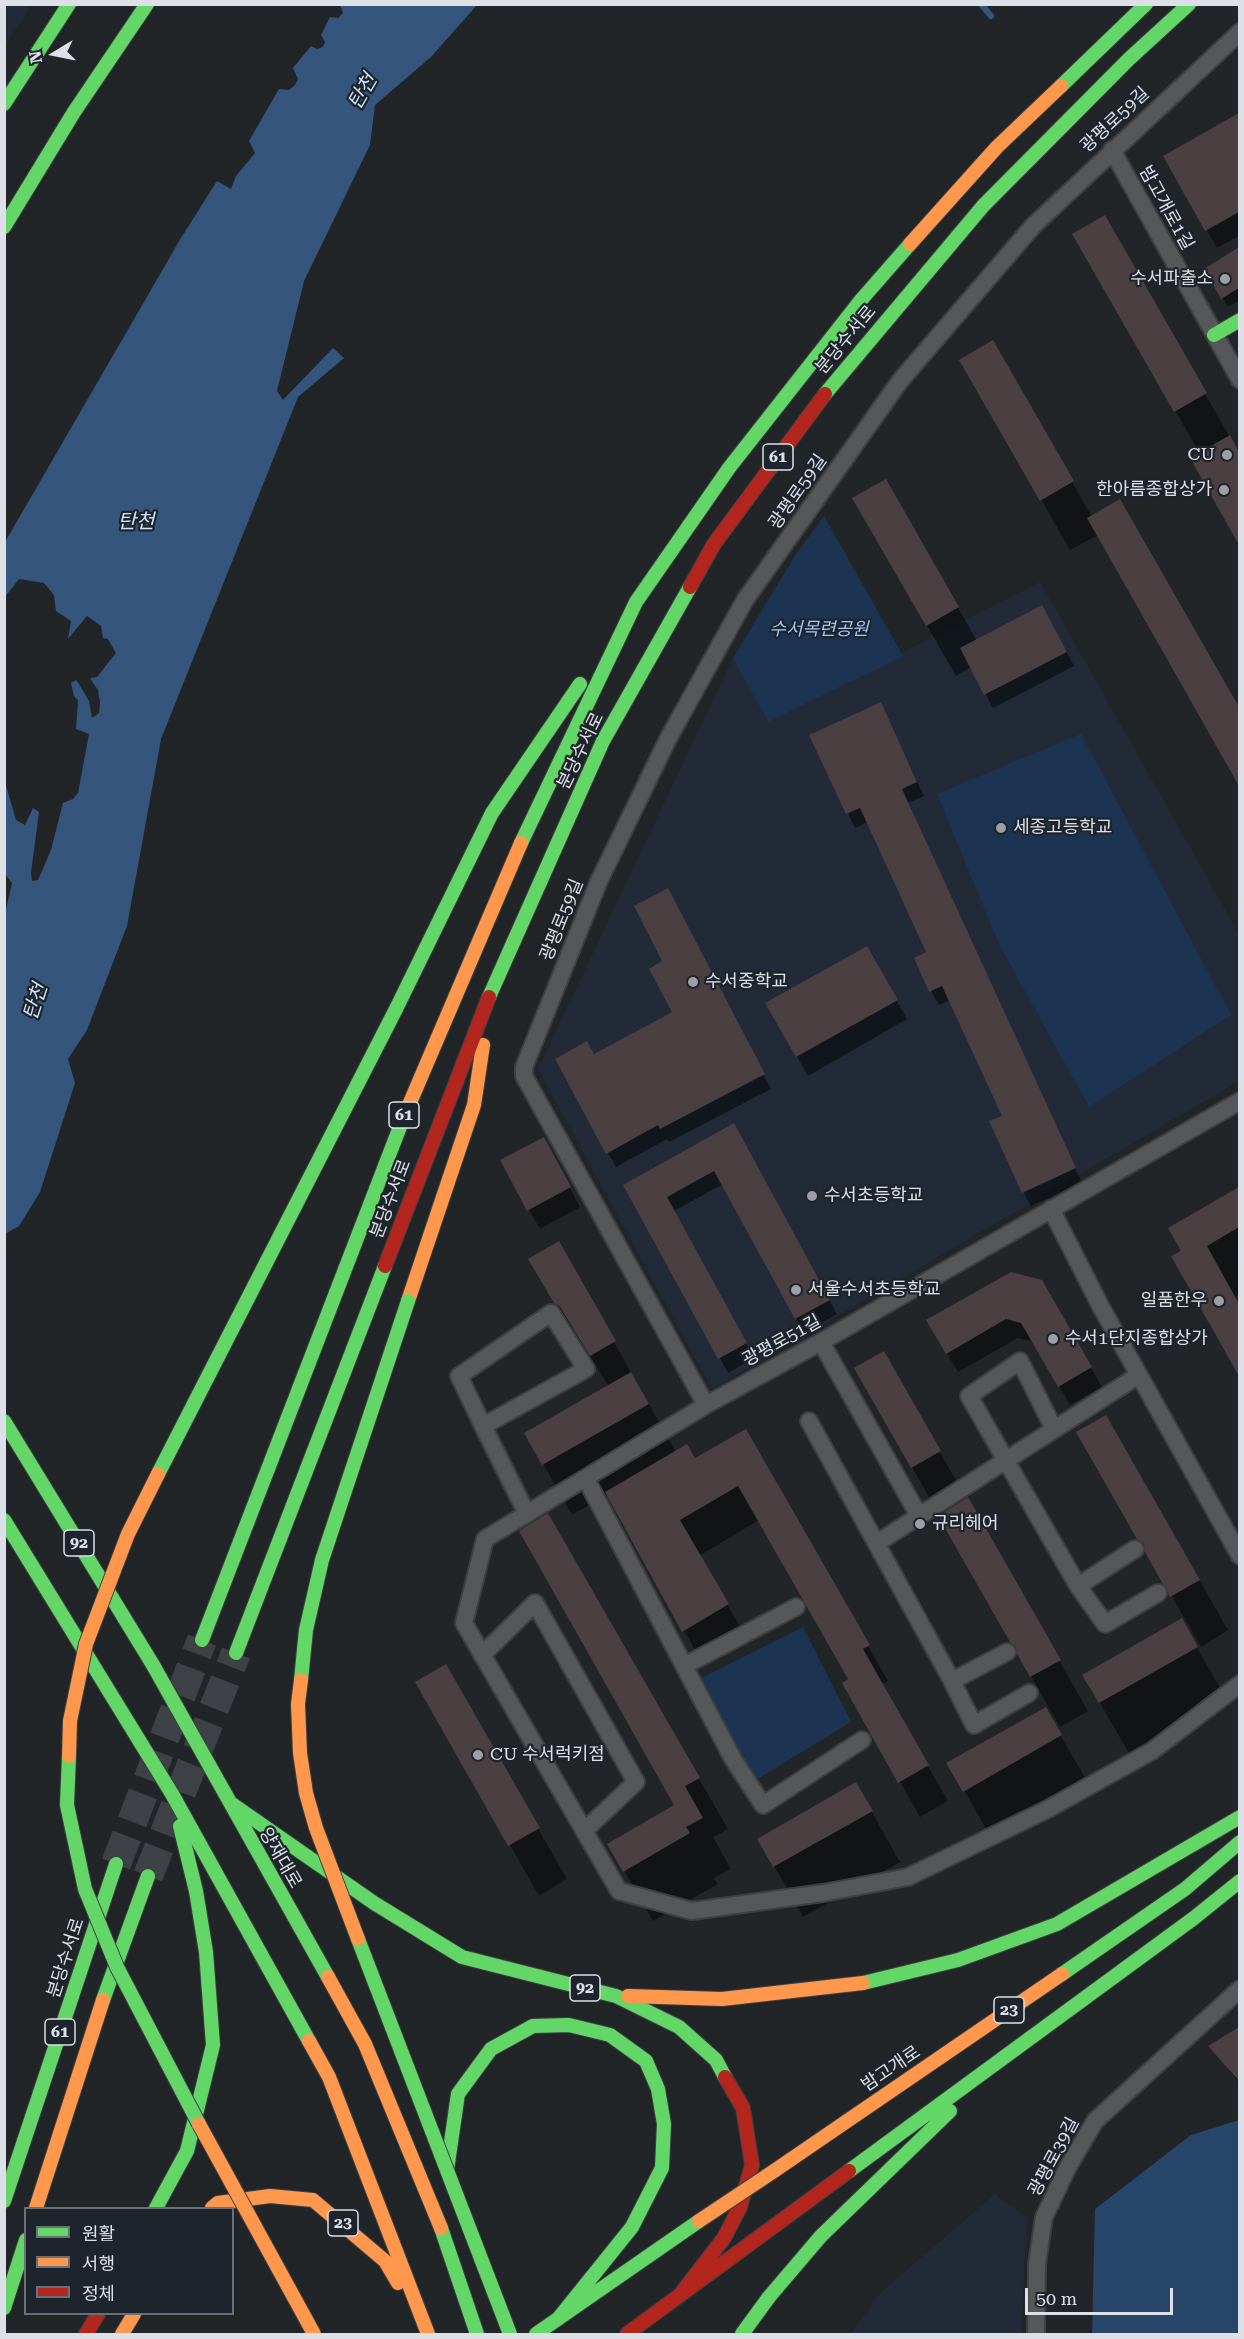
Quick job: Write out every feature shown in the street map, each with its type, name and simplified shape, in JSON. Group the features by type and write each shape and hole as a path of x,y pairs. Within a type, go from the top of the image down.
{"main road":[{"path":"4,104 69,4"},
{"path":"4,227 74,112 147,4"},
{"name":"분당수서로","path":"201,1640 415,1087 527,830 636,602 729,468 861,300 997,147 1146,4"},
{"name":"분당수서로","path":"236,1653 490,995 603,741 714,544 834,381 983,206 1129,59 1189,4"},
{"path":"1214,335 1239,320"},
{"path":"314,2334 154,2042 117,1967 85,1889 67,1805 70,1721 86,1644 128,1534 396,1009 492,813 636,602"},
{"path":"490,995 474,1105 322,1560 306,1630 298,1704 300,1753 306,1793 316,1828 510,2334"},
{"name":"양재대로","path":"4,1421 153,1665 227,1801 365,2044 446,2241 477,2334"},
{"path":"4,1520 172,1794 329,2077 428,2334"},
{"path":"157,2207 187,2151 213,2045 206,1952 198,1904 172,1794"},
{"name":"92","path":"227,1801 374,1903 462,1958 616,1996 679,2027 716,2060 743,2108 752,2164 740,2207 724,2238 683,2291 627,2334"},
{"path":"616,1996 722,2000 861,1983 958,1960 1057,1924 1239,1817"},
{"name":"밤고개로","path":"558,2319 1185,1889 1239,1842"},
{"name":"분당수서로","path":"4,2200 116,1864"},
{"name":"61","path":"36,2207 97,2017 148,1876"},
{"name":"23","path":"742,2334 769,2297 821,2236 1020,2044 1194,1918 1239,1881"},
{"path":"446,2241 447,2154 458,2094 491,2049 533,2026 569,2025 610,2035 646,2061 658,2089 664,2124 662,2168 632,2227 558,2319"},
{"path":"683,2291 1020,2044"},
{"name":"23","path":"213,2207 218,2203 270,2196 313,2200 356,2234 385,2261 428,2334"},
{"path":"4,2308 24,2246"},
{"path":"86,2334 97,2315"},
{"path":"122,2334 133,2315"},
{"name":"23","path":"536,2334 558,2319"}],"street":[{"name":"광평로59길","path":"706,1405 524,1076 524,1067 599,881 668,739 745,600 900,381 1033,226 1239,32"},
{"name":"밤고개로1길","path":"1112,150 1239,380"},
{"name":"광평로51길","path":"1239,1101 706,1405 484,1539 464,1623 619,1891 692,1911 823,1893 908,1877 1048,1809 1152,1751 1239,1684"},
{"path":"1051,1209 1138,1375 1239,1556"},
{"path":"483,1426 586,1369 551,1313 459,1376 483,1426 527,1514"},
{"path":"820,1342 919,1516"},
{"path":"1054,1429 1020,1361 969,1396 1078,1586 1105,1624 1158,1593"},
{"path":"877,1543 1138,1375"},
{"path":"809,1421 974,1725 1029,1693"},
{"path":"586,1479 733,1759 764,1805 862,1740"},
{"path":"1078,1586 1135,1549"},
{"path":"482,1655 535,1603 636,1782 584,1831"},
{"path":"684,1666 796,1608"},
{"path":"952,1681 1007,1652"},
{"name":"광평로39길","path":"1036,2334 1038,2264 1044,2217 1084,2139 1095,2121 1239,1989"}],"shaded area":[{"path":"4,5 32,5 5,45"},
{"path":"1040,582 1239,934 1239,1081 712,1389 538,1069 733,658 768,721"},
{"path":"1239,2120 1239,2334 1092,2334 1095,2209 1191,2135"},
{"path":"995,2194 1027,2218 1021,2334 851,2334 880,2293"}],"green space":[{"name":"수서목련공원","path":"824,516 903,656 768,722 733,658 796,554"},
{"path":"1081,734 1231,1015 1089,1107 999,944 937,794"},
{"path":"803,1627 851,1722 756,1780 699,1679"}],"water":[{"name":"탄천","path":"340,5 477,5 431,57 375,105 370,145 304,281 277,391 283,400 333,348 344,358 298,397 161,739 127,926 87,1030 68,1059 75,1083 40,1192 19,1226 5,1234 4,919 12,883 5,874 5,782 16,820 25,825 33,808 39,812 31,873 32,881 38,880 51,850 63,803 73,799 78,793 89,734 76,729 78,700 74,696 71,683 76,680 79,684 89,701 92,718 99,713 100,702 98,690 90,678 97,677 116,653 108,639 103,638 101,626 87,616 68,639 71,621 56,611 54,595 44,583 19,579 5,597 5,542 181,238 217,181 231,189 236,176 255,153 249,141 279,89 289,90 295,85 298,79 293,68 311,46 317,49 323,47 325,42 321,35 330,17 338,18 343,13"}],"building":[{"path":"1239,113 1239,212 1205,231 1163,156"},
{"path":"1105,215 1207,393 1174,412 1072,234"},
{"name":"수서파출소","path":"1239,247 1239,288 1221,299 1204,269"},
{"path":"993,340 1074,481 1040,501 959,360"},
{"name":"한아름종합상가","path":"1230,435 1239,452 1239,545 1190,458"},
{"path":"886,479 959,607 926,626 852,498"},
{"path":"1120,499 1239,707 1239,786 1087,518"},
{"path":"1042,605 1067,652 984,695 960,648"},
{"path":"881,702 917,782 902,789 1076,1168 1022,1193 989,1121 1002,1116 942,986 929,992 914,958 926,952 860,808 846,814 809,735"},
{"path":"668,888 765,1074 660,1129 658,1125 606,1154 555,1059 587,1041 594,1054 672,1012 649,969 662,961 634,906"},
{"path":"867,946 898,1000 796,1057 765,1003"},
{"path":"734,1123 830,1300 795,1319 714,1171 667,1197 747,1343 718,1359 623,1185"},
{"path":"544,1137 571,1187 527,1211 500,1160"},
{"path":"1239,1187 1239,1227 1207,1246 1239,1304 1239,1376 1171,1256 1181,1251 1168,1228"},
{"path":"559,1241 616,1341 590,1356 528,1259"},
{"name":"수서1단지종합상가","path":"1011,1272 1042,1280 1092,1367 1058,1387 1021,1323 1006,1319 946,1354 926,1320"},
{"path":"884,1351 941,1451 911,1468 854,1368"},
{"path":"631,1372 649,1404 542,1465 524,1433"},
{"path":"1106,1415 1200,1580 1170,1597 1145,1552 1144,1544 1137,1539 1076,1432"},
{"path":"746,1429 870,1645 863,1649 929,1765 898,1783 842,1683 848,1679 738,1486 680,1520 729,1604 682,1632 605,1492 687,1444 695,1458"},
{"path":"968,1497 1061,1660 1030,1677 1017,1654 1016,1647 1010,1642 938,1516"},
{"path":"548,1513 700,1778 685,1786 703,1818 686,1827 690,1833 623,1872 607,1844 674,1805 519,1531"},
{"path":"1182,1618 1198,1647 1099,1703 1082,1675"},
{"path":"446,1664 540,1828 508,1846 415,1682"},
{"path":"1046,1707 1062,1735 963,1792 946,1763"},
{"path":"856,1782 873,1811 773,1867 757,1839"},
{"path":"1239,2027 1239,2081 1208,2046"}],"waterway":[{"path":"981,4 991,16"}],"tunnel":[{"path":"116,1864 202,1640"},
{"path":"148,1876 236,1653"}],"traffic: fast":[{"path":"4,104 69,4"},
{"path":"4,227 74,112 147,4"},
{"path":"1061,86 1146,4"},
{"path":"825,394 983,206 1129,59 1189,4"},
{"path":"521,843 636,602 729,468 861,300 910,244"},
{"path":"1214,335 1240,320"},
{"path":"489,997 603,741 690,587"},
{"path":"396,1009 492,813 580,684"},
{"path":"158,1474 396,1009"},
{"path":"202,1640 403,1119"},
{"path":"236,1653 385,1266"},
{"path":"301,1680 306,1630 322,1560 408,1301"},
{"path":"4,1421 153,1665 328,1977"},
{"path":"4,1520 172,1794 309,2041"},
{"path":"69,1756 67,1805 85,1889 117,1967 199,2124"},
{"path":"232,1804 374,1903 462,1957 616,1996 679,2027 716,2060 725,2077"},
{"path":"863,1983 958,1960 1057,1924 1240,1817"},
{"path":"157,2207 187,2151 213,2045 206,1952 196,1891 180,1826"},
{"path":"1062,1974 1185,1889 1240,1842"},
{"path":"4,2201 116,1864"},
{"path":"103,2000 148,1876"},
{"path":"849,2171 1194,1918 1240,1881"},
{"path":"358,1939 510,2334"},
{"path":"447,2170 458,2094 491,2049 533,2026 569,2025 610,2035 646,2061 658,2089 664,2124 662,2168 632,2227 558,2319"},
{"path":"742,2334 769,2297 821,2236 950,2111"},
{"path":"536,2334 699,2221"},
{"path":"441,2228 477,2334"},
{"path":"4,2308 24,2246"}],"traffic: slow":[{"path":"910,244 997,147 1061,86"},
{"path":"403,1119 521,843"},
{"path":"408,1301 474,1105 483,1045"},
{"path":"69,1756 70,1721 86,1644 128,1534 158,1474"},
{"path":"301,1680 298,1704 300,1753 306,1793 316,1828 358,1939"},
{"path":"774,2171 1062,1974"},
{"path":"328,1977 365,2044 441,2228"},
{"path":"628,1996 722,1999 863,1983"},
{"path":"36,2207 103,2000"},
{"path":"309,2041 329,2077 428,2334"},
{"path":"199,2124 314,2334"},
{"path":"699,2221 774,2171"},
{"path":"213,2207 218,2203 270,2196 313,2200 385,2261 398,2283"},
{"path":"122,2334 133,2315"}],"traffic: jam":[{"path":"690,587 714,544 825,394"},
{"path":"385,1266 489,997"},
{"path":"683,2291 724,2238 740,2207 752,2165 743,2108 725,2077"},
{"path":"627,2334 849,2171"},
{"path":"86,2334 97,2315"}],"place":[{"name":"수서파출소","path":"1225,279"},
{"name":"CU","path":"1227,455"},
{"name":"한아름종합상가","path":"1224,490"},
{"name":"세종고등학교","path":"1001,828"},
{"name":"수서중학교","path":"693,982"},
{"name":"수서초등학교","path":"812,1196"},
{"name":"서울수서초등학교","path":"796,1290"},
{"name":"일품한우","path":"1219,1301"},
{"name":"수서1단지종합상가","path":"1053,1339"},
{"name":"규리헤어","path":"920,1524"},
{"name":"CU 수서럭키점","path":"478,1755"}]}
